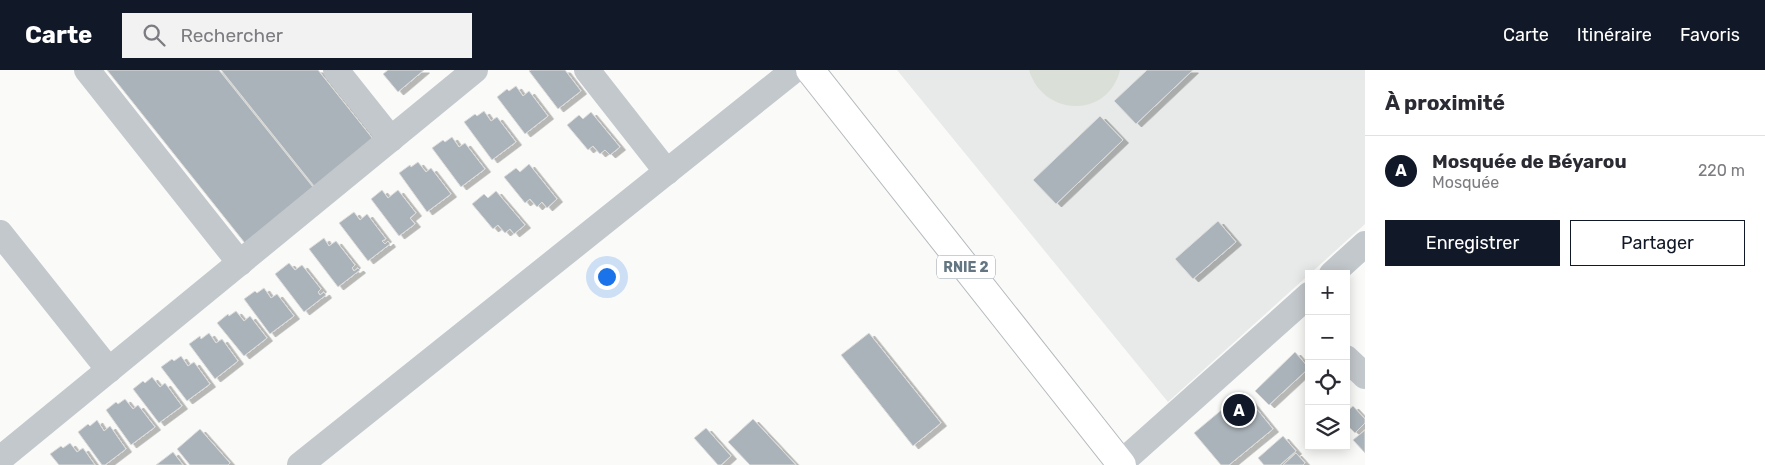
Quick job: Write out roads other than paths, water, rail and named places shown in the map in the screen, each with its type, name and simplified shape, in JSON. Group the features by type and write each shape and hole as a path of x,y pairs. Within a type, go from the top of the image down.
{"main road":[{"name":"RNIE 2","path":"810,70 1121,464"}],"street":[{"path":"87,70 240,263"},
{"path":"336,70 391,139"},
{"path":"0,459 476,70"},
{"path":"587,70 667,172"},
{"path":"300,465 794,70"},
{"path":"0,233 109,370"},
{"path":"1336,270 1365,244"},
{"path":"1121,464 1304,308"},
{"path":"1348,360 1365,376"}],"place":[{"name":"Mosquée de Béyarou","path":"1239,410"}]}
